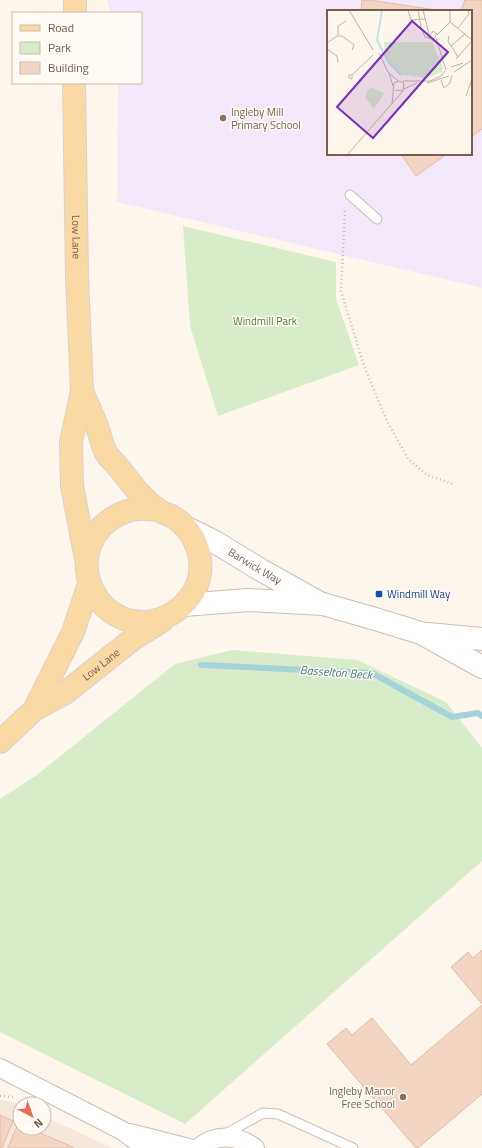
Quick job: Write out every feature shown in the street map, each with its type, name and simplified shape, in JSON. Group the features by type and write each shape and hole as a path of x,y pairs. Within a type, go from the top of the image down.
{"main road":[{"path":"75,0 75,12"},
{"name":"Low Lane","path":"74,84 76,277 82,391 71,442 72,486 86,559"},
{"name":"Low Lane","path":"82,391 106,452 140,495 157,510"},
{"path":"138,508 157,510 173,517 187,528 196,542 200,558 200,575 194,591 184,605 166,618 148,622 129,621 112,614 98,601 89,584 86,559 92,541 103,525 114,517 138,508"},
{"name":"Low Lane","path":"34,710 73,632 89,584"},
{"name":"Low Lane","path":"0,742 34,710 65,693 133,639 166,618"}],"street":[{"name":"Barwick Way","path":"187,528 215,542 260,570 323,604 421,633 482,639"},
{"name":"Barwick Way","path":"184,605 248,600 323,604"},
{"name":"Barwick Way","path":"421,633 482,667"},
{"path":"1,1069 53,1094 123,1131 145,1148"},
{"path":"123,1131 189,1148"},
{"path":"198,1148 221,1137 233,1137 244,1141 255,1148"}],"lane":[{"path":"350,195 377,219"},
{"path":"221,1137 263,1113 278,1114 354,1148"}],"path":[{"path":"350,195 345,205 341,291 364,366 387,421 408,459 427,475 453,484"},
{"path":"0,1096 12,1098"}],"shaded area":[{"name":"Ingleby Mill Primary School","path":"107,0 482,0 482,288 117,202 118,84 142,84 142,12 110,12"},
{"path":"0,1099 12,1102 12,1136 52,1136 52,1120 112,1148 0,1148"}],"green space":[{"name":"Windmill Park","path":"183,226 336,262 336,299 359,365 218,416 190,326"},
{"path":"232,650 357,660 446,702 482,748 482,861 185,1124 0,1032 0,799 38,774 175,664"}],"building":[{"path":"362,0 370,0 436,10 361,10"},
{"path":"465,0 482,0 482,129 472,136 472,10 461,10"},
{"path":"402,155 446,155 416,176"},
{"path":"482,950 482,1004 451,967 468,952 473,958"},
{"path":"482,1005 482,1094 418,1148 416,1148 327,1044 346,1028 352,1035 372,1018 411,1065"},
{"path":"0,1115 12,1121 12,1123 2,1148 0,1148"},
{"path":"13,1136 47,1136 73,1147 72,1148 8,1148"}],"waterway":[{"name":"Basselton Beck","path":"201,665 372,673 452,717 478,713 482,716"}],"place":[{"name":"Ingleby Mill Primary School","path":"223,118"},
{"name":"Windmill Way","path":"379,594"},
{"name":"Ingleby Manor Free School","path":"403,1097"}]}
